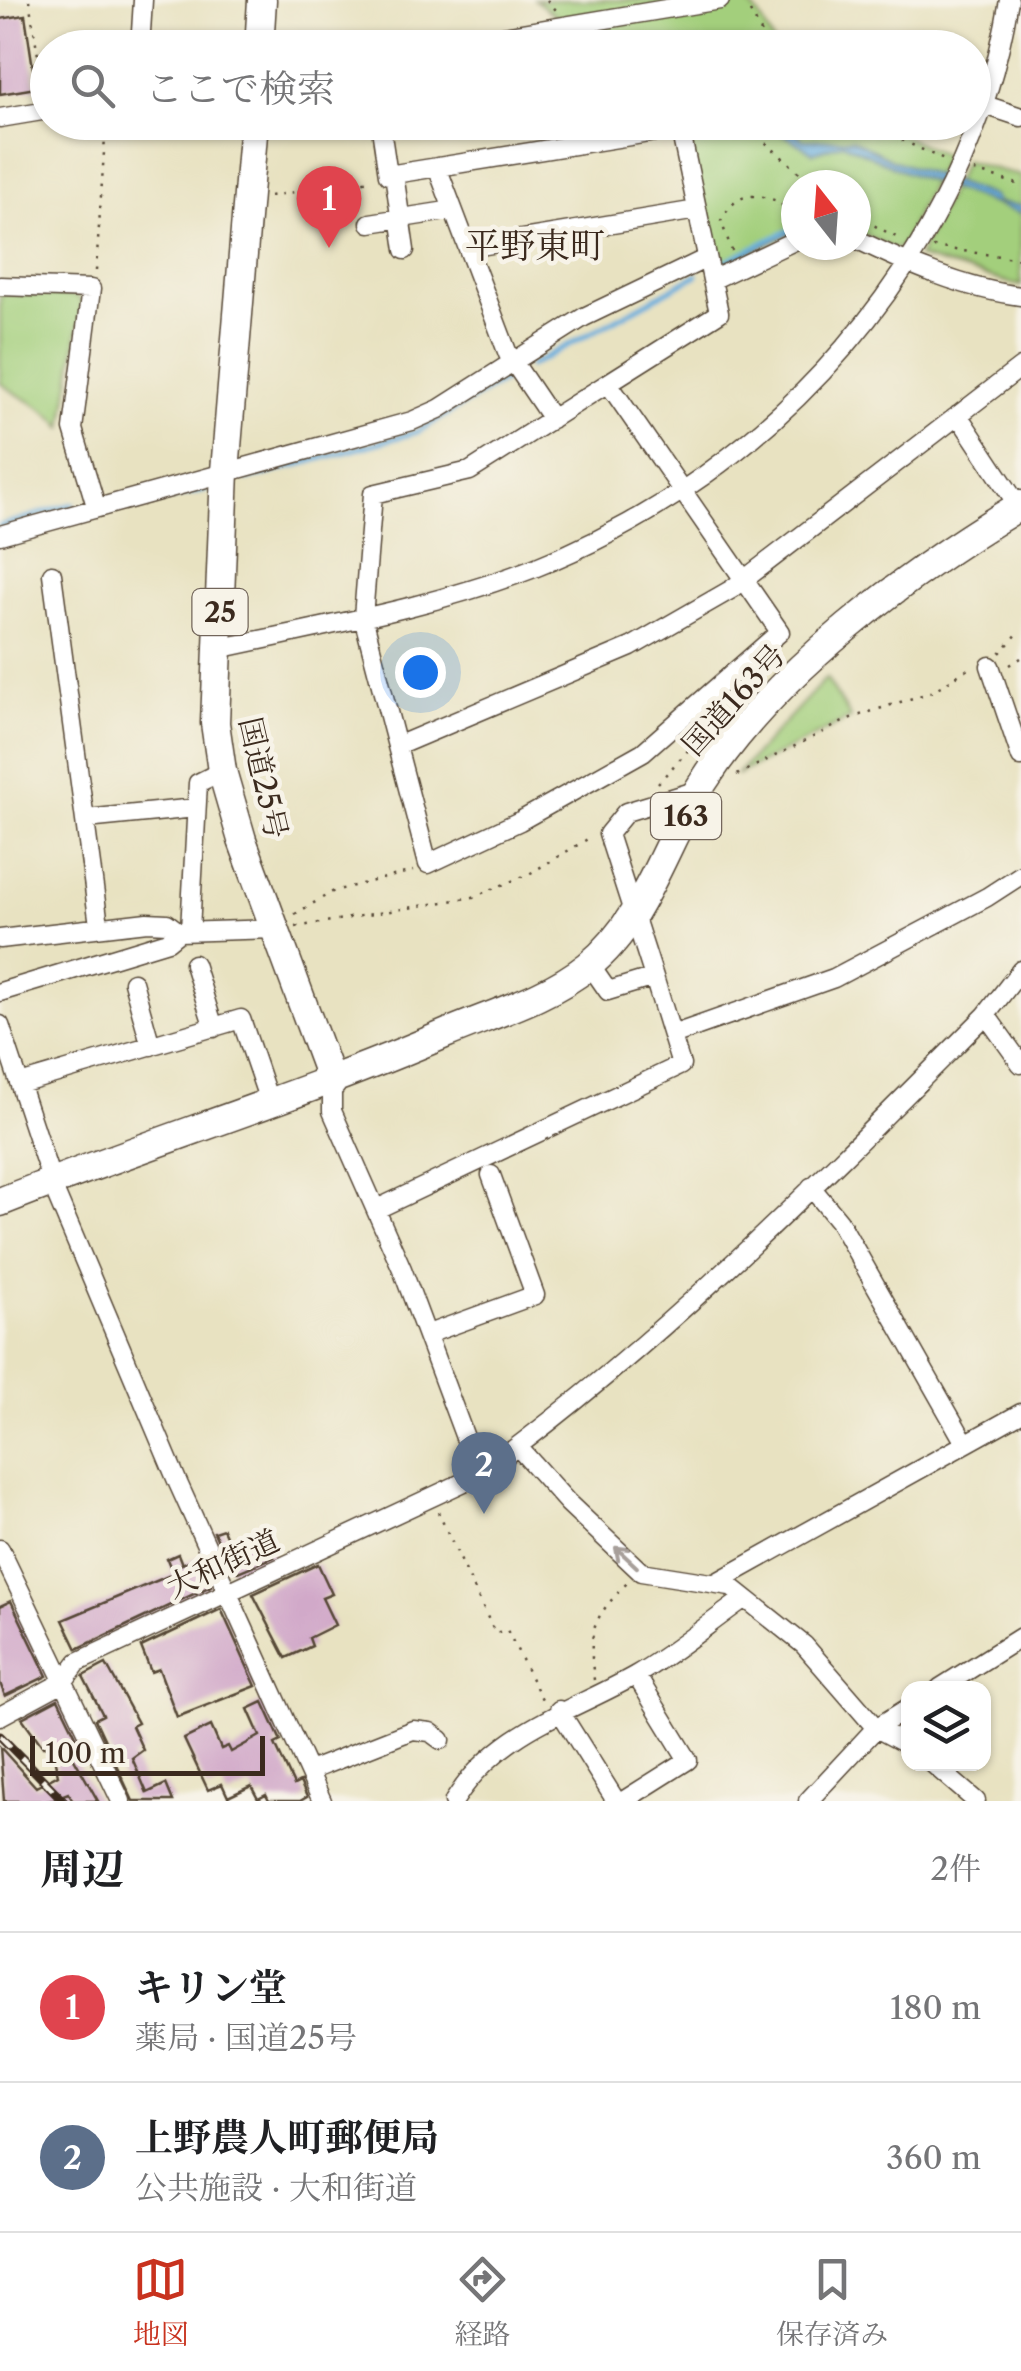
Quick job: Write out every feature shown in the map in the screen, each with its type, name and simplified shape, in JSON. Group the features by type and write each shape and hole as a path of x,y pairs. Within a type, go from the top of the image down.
{"highway":[{"path":"260,30 262,0"},
{"name":"国道25号","path":"253,140 225,471 218,649 213,680 222,771 284,926 332,1083"},
{"name":"国道163号","path":"332,1083 545,991 590,965 633,914 699,790 745,727 885,596 957,543 1020,506"},
{"path":"0,1202 332,1083"}],"street":[{"path":"141,30 143,0"},
{"path":"585,30 720,0"},
{"path":"991,71 1010,0"},
{"path":"991,107 1021,116"},
{"path":"0,118 30,108"},
{"path":"384,140 405,250"},
{"path":"391,174 605,140"},
{"path":"608,383 780,632 643,752 520,821 428,864 363,616 373,494 470,471 608,383 719,314 682,140"},
{"path":"218,649 363,616 533,568 631,523 685,491 770,426 842,352 914,251 968,140"},
{"path":"437,167 513,364 552,419"},
{"path":"370,223 453,210"},
{"path":"468,248 697,210"},
{"path":"712,280 781,235"},
{"path":"871,242 914,251 998,293 1021,296"},
{"path":"0,535 412,421 513,364 584,317 707,258"},
{"path":"0,286 91,288 73,429 96,506"},
{"path":"397,746 630,647 745,578 1021,367"},
{"path":"958,415 1020,506"},
{"path":"52,574 99,925"},
{"path":"990,666 1021,757"},
{"path":"184,931 198,784 222,771"},
{"path":"376,1209 680,1065 674,1034 608,834 626,812 699,790"},
{"path":"86,819 196,808"},
{"path":"674,1034 834,978 987,898 1021,875"},
{"path":"0,939 99,925 167,923 184,931"},
{"path":"0,992 168,940 184,931 284,926"},
{"path":"194,964 214,1028"},
{"path":"590,965 608,992 654,977"},
{"name":"大和街道","path":"0,1716 63,1682 78,1662 478,1475 518,1446 629,1356 811,1187 986,1014 1021,970"},
{"path":"133,982 151,1046"},
{"path":"986,1014 1021,1064"},
{"path":"11,1074 151,1046 242,1020 270,1104"},
{"path":"0,1025 11,1074 51,1182 322,1801"},
{"path":"332,1083 332,1111 428,1334 478,1475"},
{"path":"428,1334 535,1295 491,1175"},
{"path":"811,1187 840,1221 965,1443"},
{"path":"717,1582 1021,1413"},
{"path":"518,1446 568,1503 641,1572 717,1582 744,1598 804,1644 876,1728 901,1741"},
{"path":"0,1549 121,1801"},
{"path":"454,1801 468,1779 502,1748 554,1713 636,1675 744,1598"},
{"path":"951,1681 1021,1637"},
{"path":"554,1713 620,1801 688,1760 636,1675"},
{"path":"808,1801 876,1728 901,1712"},
{"path":"309,1771 413,1730 430,1732 441,1740"},
{"path":"941,1771 976,1801"}],"path":[{"path":"30,0 35,30"},
{"path":"547,0 560,14"},
{"path":"750,12 760,30"},
{"path":"91,288 95,281 105,140"},
{"path":"763,140 797,170"},
{"path":"900,140 957,168 1021,185"},
{"path":"264,198 391,174"},
{"path":"739,247 732,252 721,221 740,197 751,194 781,204"},
{"path":"871,225 914,251 1021,259"},
{"path":"732,773 736,776 851,718 931,692 966,668 990,666 1021,630"},
{"path":"656,786 692,746 710,707 704,698"},
{"path":"284,926 472,896 529,874 587,838 608,834"},
{"path":"284,926 334,891 404,876 428,864"},
{"path":"430,1497 495,1633 507,1630 554,1713"},
{"path":"597,1692 589,1638 593,1623 641,1572"}],"green space":[{"path":"535,0 745,0 767,30 575,30"},
{"path":"689,140 913,140 945,155 901,247 894,249 871,238 871,170 781,170 781,238 721,267 715,263"},
{"path":"965,161 1021,176 1021,286 918,257"},
{"path":"0,294 77,296 82,303 63,428 43,409 0,383"},
{"path":"826,678 851,718 736,775"}],"water":[{"path":"793,140 854,140 892,160 993,196 998,203 1021,206 1021,214 903,171 843,143 813,153"}],"building":[{"path":"25,15 30,89 0,94 0,19"},
{"path":"223,1529 228,1540 247,1531 253,1546 266,1540 274,1557 238,1572 231,1570 214,1532"},
{"path":"178,1554 182,1564 198,1557 211,1586 77,1649 63,1620 173,1574 167,1559"},
{"path":"318,1564 332,1594 322,1598 335,1625 309,1638 312,1646 286,1658 253,1594"},
{"path":"11,1601 47,1676 5,1696 0,1683 0,1606"},
{"path":"221,1609 256,1686 177,1717 159,1669 151,1672 141,1647"},
{"path":"106,1664 138,1723 132,1726 143,1750 132,1758 147,1793 166,1784 173,1801 133,1801 95,1719 103,1715 83,1676"},
{"path":"58,1699 82,1748 71,1753 98,1801 73,1801 69,1793 49,1801 4,1801 0,1747 36,1787 58,1775 51,1744 43,1747 22,1718"},
{"path":"263,1702 281,1741 275,1744 294,1785 300,1782 307,1797 300,1801 269,1801 266,1795 258,1799 251,1786 228,1797 222,1784 208,1790 184,1739 211,1726 221,1749 228,1746 231,1752 260,1736 248,1709"}],"waterway":[{"path":"723,262 781,234"},
{"path":"530,366 697,275"},
{"path":"247,479 417,432 505,380"},
{"path":"132,507 207,489"},
{"path":"0,526 73,504"}],"railway":[{"path":"0,1736 64,1801"}],"place":[{"name":"キリン堂","path":"329,248"},
{"name":"上野農人町郵便局","path":"484,1514"}],"district":[{"name":"平野東町","path":"535,246"}]}
